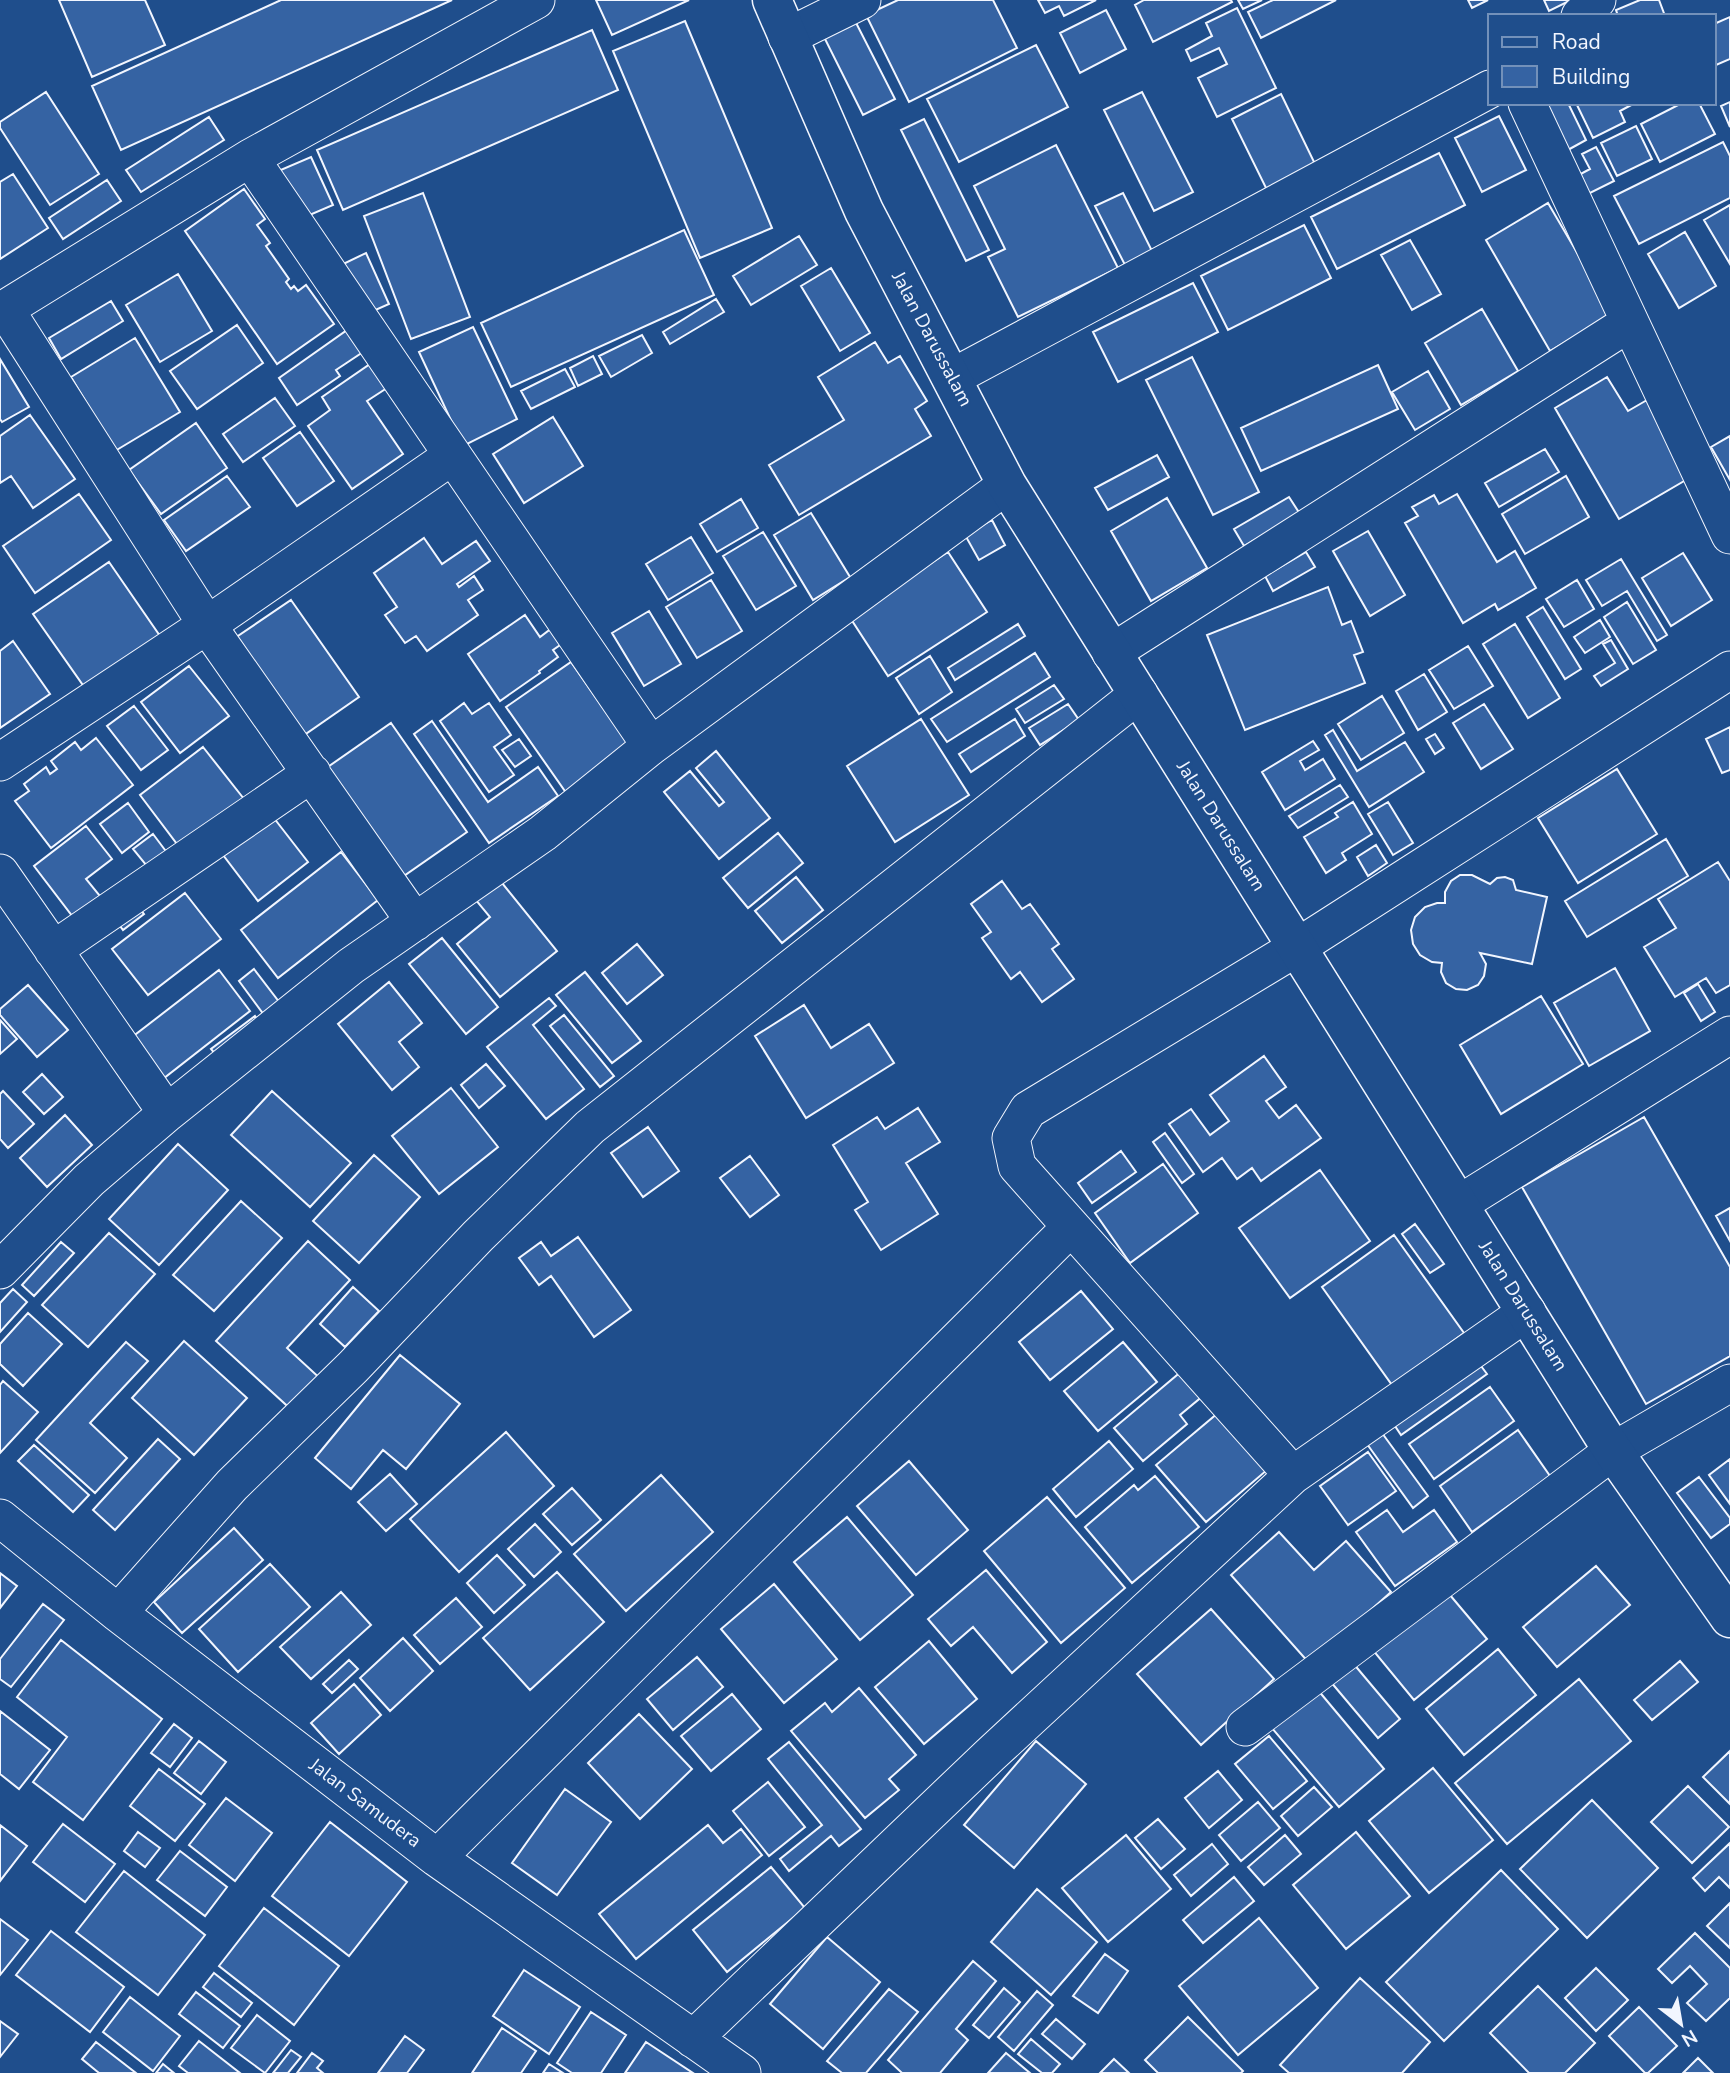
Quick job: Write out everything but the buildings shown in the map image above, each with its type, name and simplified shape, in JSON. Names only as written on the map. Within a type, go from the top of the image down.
[{"type":"street","points":[[415,922],[207,625],[2,310],[250,158],[536,0]]},
{"type":"street","name":"Jalan Darussalam","points":[[772,0],[864,211],[1007,485],[1613,1451],[1730,1618]]},
{"type":"street","points":[[787,37],[862,0]]},
{"type":"street","points":[[1582,14],[1597,0]]},
{"type":"street","points":[[953,377],[1488,90]]},
{"type":"street","points":[[1528,105],[1730,535]]},
{"type":"street","points":[[250,158],[651,746]]},
{"type":"street","points":[[1111,653],[1629,323]]},
{"type":"street","points":[[0,762],[207,625],[452,456]]},
{"type":"street","points":[[0,1270],[89,1180],[167,1113],[351,966],[542,832],[651,746],[1007,485]]},
{"type":"street","points":[[1293,1475],[1017,1166],[1011,1138],[1028,1110],[1296,948],[1730,670]]},
{"type":"street","points":[[118,1613],[232,1485],[353,1367],[478,1236],[590,1127],[1139,694]]},
{"type":"street","points":[[53,950],[312,773]]},
{"type":"street","points":[[0,873],[167,1113]]},
{"type":"street","points":[[1459,1204],[1730,1035]]},
{"type":"street","points":[[437,1858],[1071,1227]]},
{"type":"street","points":[[694,2039],[990,1755],[1293,1475],[1527,1312]]},
{"type":"street","points":[[1245,1727],[1613,1451],[1730,1383]]},
{"type":"street","name":"Jalan Samudera","points":[[0,1518],[118,1613],[437,1858],[742,2073]]}]
